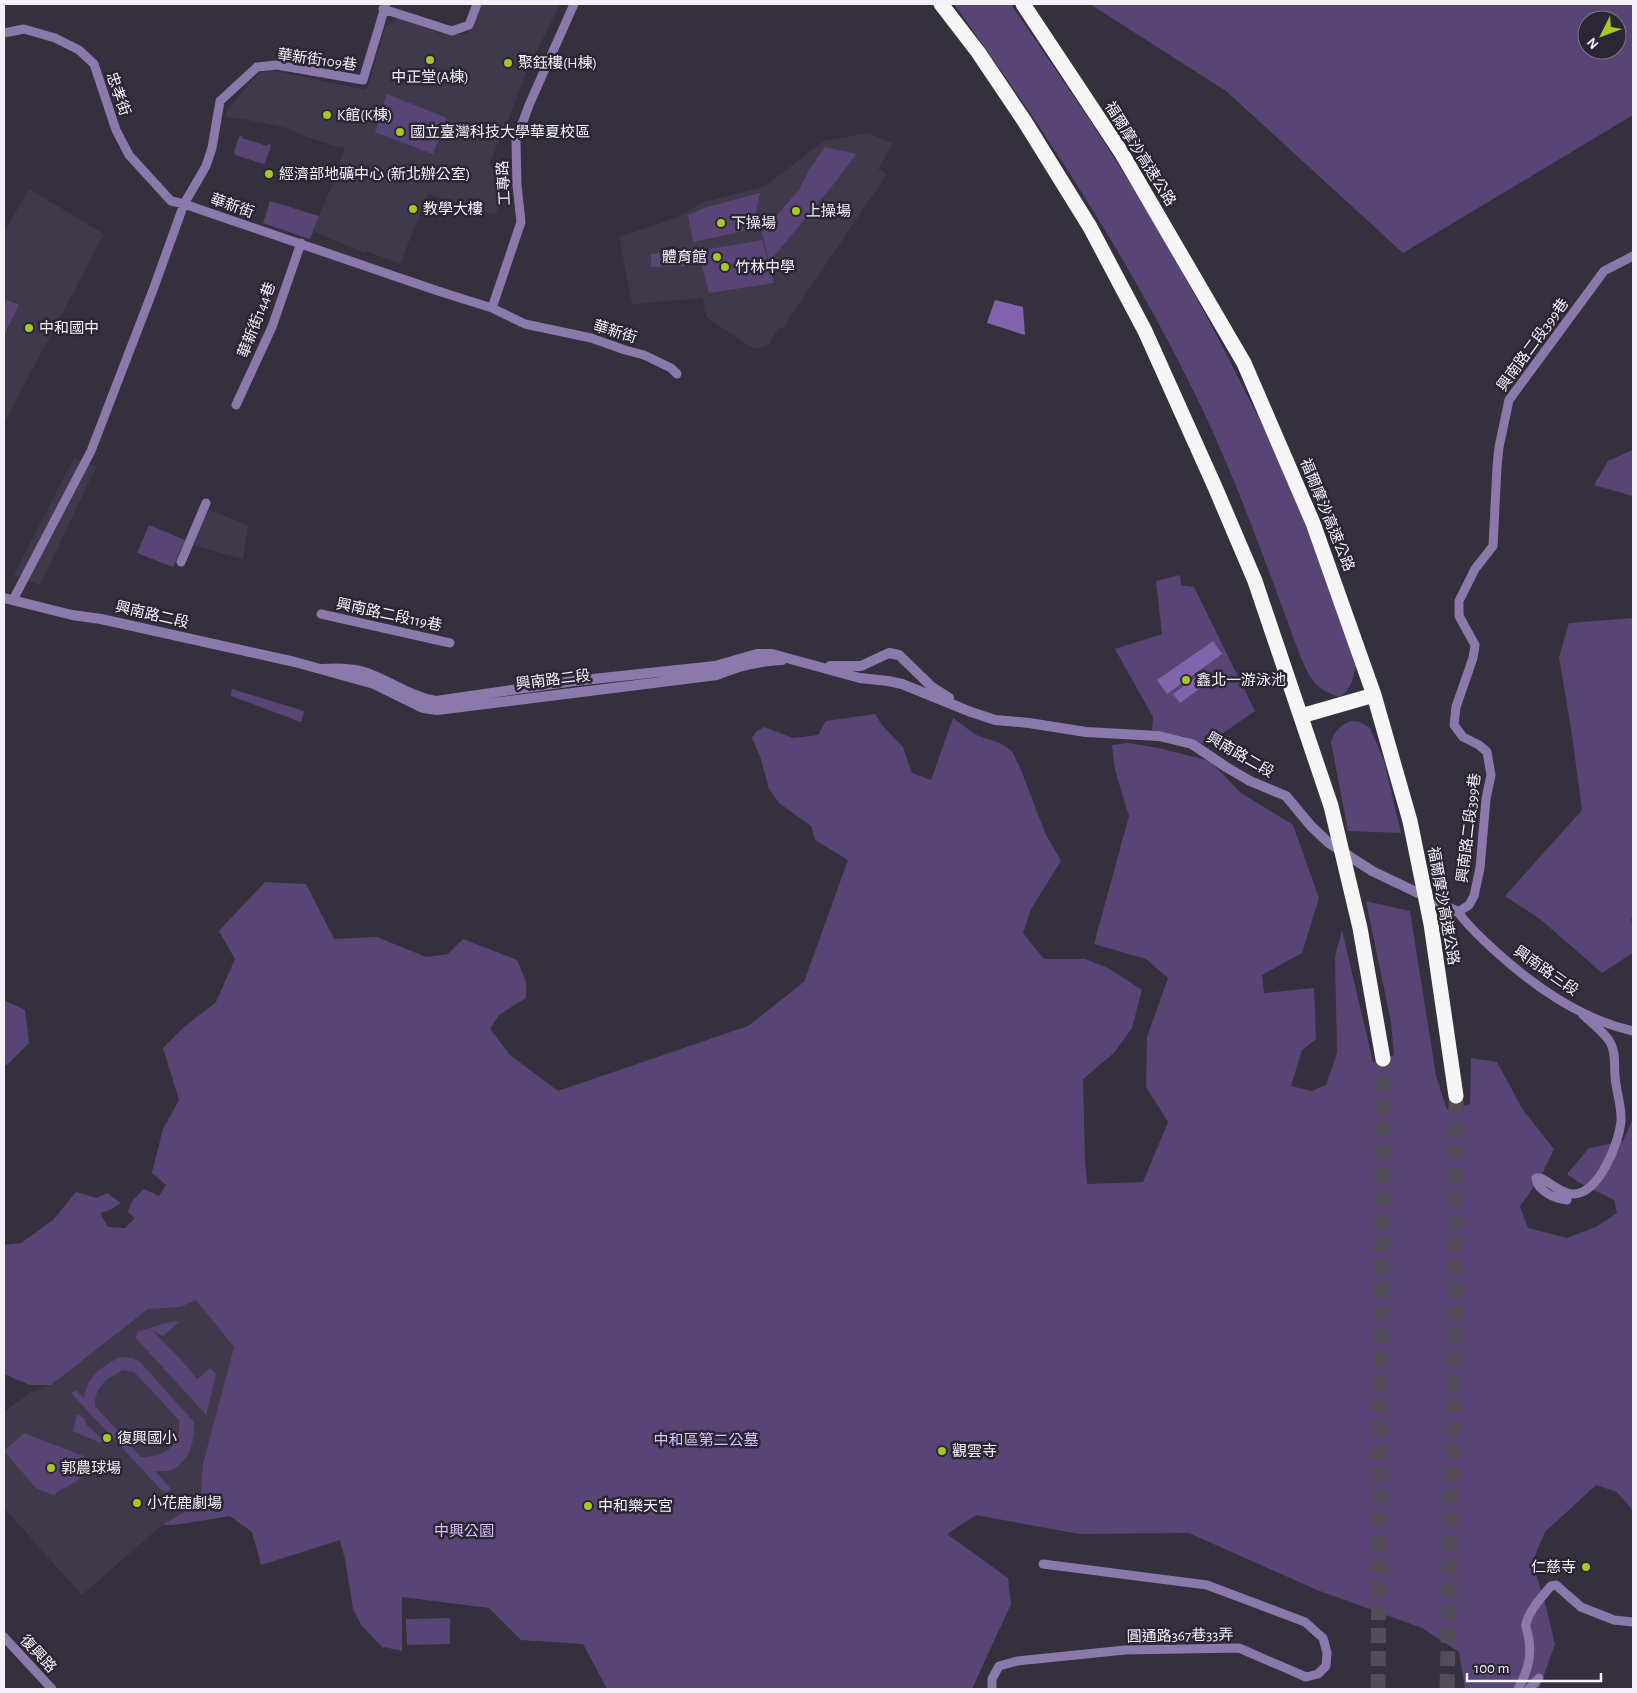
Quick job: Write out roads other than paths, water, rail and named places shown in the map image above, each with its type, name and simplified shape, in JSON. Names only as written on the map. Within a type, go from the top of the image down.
[{"type":"highway","points":[[941,4],[978,52],[1090,227],[1142,326],[1215,487],[1255,581],[1331,806],[1360,928],[1383,1058]]},
{"type":"highway","name":"福爾摩沙高速公路","points":[[1023,4],[1121,152],[1244,363],[1313,523],[1338,588],[1374,695],[1410,821],[1430,924],[1456,1096]]},
{"type":"highway","points":[[1301,716],[1374,695]]},
{"type":"street","points":[[384,6],[452,30],[469,25],[476,4]]},
{"type":"street","name":"工專路","points":[[492,308],[520,222],[516,141],[532,96],[574,4]]},
{"type":"street","name":"華新街109巷","points":[[184,204],[206,166],[212,148],[220,101],[257,67],[277,66],[363,80],[384,6]]},
{"type":"street","name":"忠孝街","points":[[4,32],[24,28],[55,38],[79,50],[94,64],[116,130],[129,155],[171,201],[184,204]]},
{"type":"street","points":[[8,599],[91,451],[184,204]]},
{"type":"street","name":"華新街","points":[[184,204],[492,308],[525,324],[591,338],[644,355],[671,368],[677,374]]},
{"type":"street","name":"華新街144巷","points":[[236,405],[272,327],[300,243]]},
{"type":"street","name":"興南路二段399巷","points":[[1458,912],[1468,905],[1474,896],[1480,868],[1486,799],[1491,775],[1487,752],[1479,745],[1463,737],[1454,725],[1456,707],[1473,658],[1475,645],[1459,616],[1460,601],[1475,569],[1493,546],[1497,467],[1509,400],[1604,271],[1633,256]]},
{"type":"street","points":[[181,562],[206,503]]},
{"type":"street","name":"興南路二段","points":[[8,599],[72,616],[102,618],[295,662],[374,684],[423,708],[437,710],[716,675],[738,667],[766,661],[792,660],[860,678],[888,680],[902,684],[995,720],[1028,722],[1086,732],[1158,736],[1192,744],[1250,781],[1286,796],[1311,826],[1329,843],[1372,871],[1458,912]]},
{"type":"street","name":"興南路二段119巷","points":[[321,614],[450,643]]},
{"type":"street","name":"興南路二段","points":[[810,664],[861,666],[890,653],[899,655],[932,687],[971,712]]},
{"type":"street","name":"興南路三段","points":[[1458,912],[1467,925],[1514,969],[1541,988],[1577,1010],[1618,1028],[1633,1031]]},
{"type":"street","points":[[1567,1200],[1558,1199],[1539,1187],[1536,1178],[1540,1178],[1566,1193],[1575,1194],[1585,1190],[1598,1178],[1609,1160],[1617,1142],[1621,1120],[1615,1077],[1615,1058],[1610,1042],[1577,1010]]},
{"type":"street","name":"圓通路367巷33弄","points":[[992,1689],[992,1679],[998,1666],[1017,1660],[1125,1650],[1239,1648],[1306,1677],[1318,1674],[1326,1666],[1327,1654],[1323,1638],[1305,1622],[1207,1585],[1043,1564]]},
{"type":"street","points":[[1518,1689],[1526,1674],[1530,1659],[1530,1642],[1526,1625],[1534,1607],[1551,1586],[1556,1585],[1581,1607],[1614,1620],[1633,1622]]},
{"type":"street","name":"復興路","points":[[4,1637],[52,1689]]},
{"type":"street","points":[[1529,1689],[1539,1678]]},
{"type":"tunnel","points":[[1378,1689],[1383,1059]]},
{"type":"tunnel","points":[[1447,1689],[1456,1307],[1456,1096]]},
{"type":"place","name":"中正堂(A棟)","points":[[430,60]]},
{"type":"place","name":"聚鈺樓(H棟)","points":[[508,63]]},
{"type":"place","name":"K館(K棟)","points":[[327,115]]},
{"type":"place","name":"國立臺灣科技大學華夏校區","points":[[400,132]]},
{"type":"place","name":"經濟部地礦中心 (新北辦公室)","points":[[269,174]]},
{"type":"place","name":"教學大樓","points":[[413,209]]},
{"type":"place","name":"上操場","points":[[796,211]]},
{"type":"place","name":"下操場","points":[[721,223]]},
{"type":"place","name":"體育館","points":[[717,257]]},
{"type":"place","name":"竹林中學","points":[[725,267]]},
{"type":"place","name":"中和國中","points":[[29,328]]},
{"type":"place","name":"鑫北一游泳池","points":[[1186,680]]},
{"type":"place","name":"復興國小","points":[[107,1438]]},
{"type":"place","name":"觀雲寺","points":[[942,1451]]},
{"type":"place","name":"郭農球場","points":[[51,1468]]},
{"type":"place","name":"小花鹿劇場","points":[[137,1503]]},
{"type":"place","name":"中和樂天宮","points":[[588,1506]]},
{"type":"place","name":"仁慈寺","points":[[1586,1567]]},
{"type":"park label","name":"中和區第二公墓","points":[[706,1440]]},
{"type":"park label","name":"中興公園","points":[[464,1531]]}]
